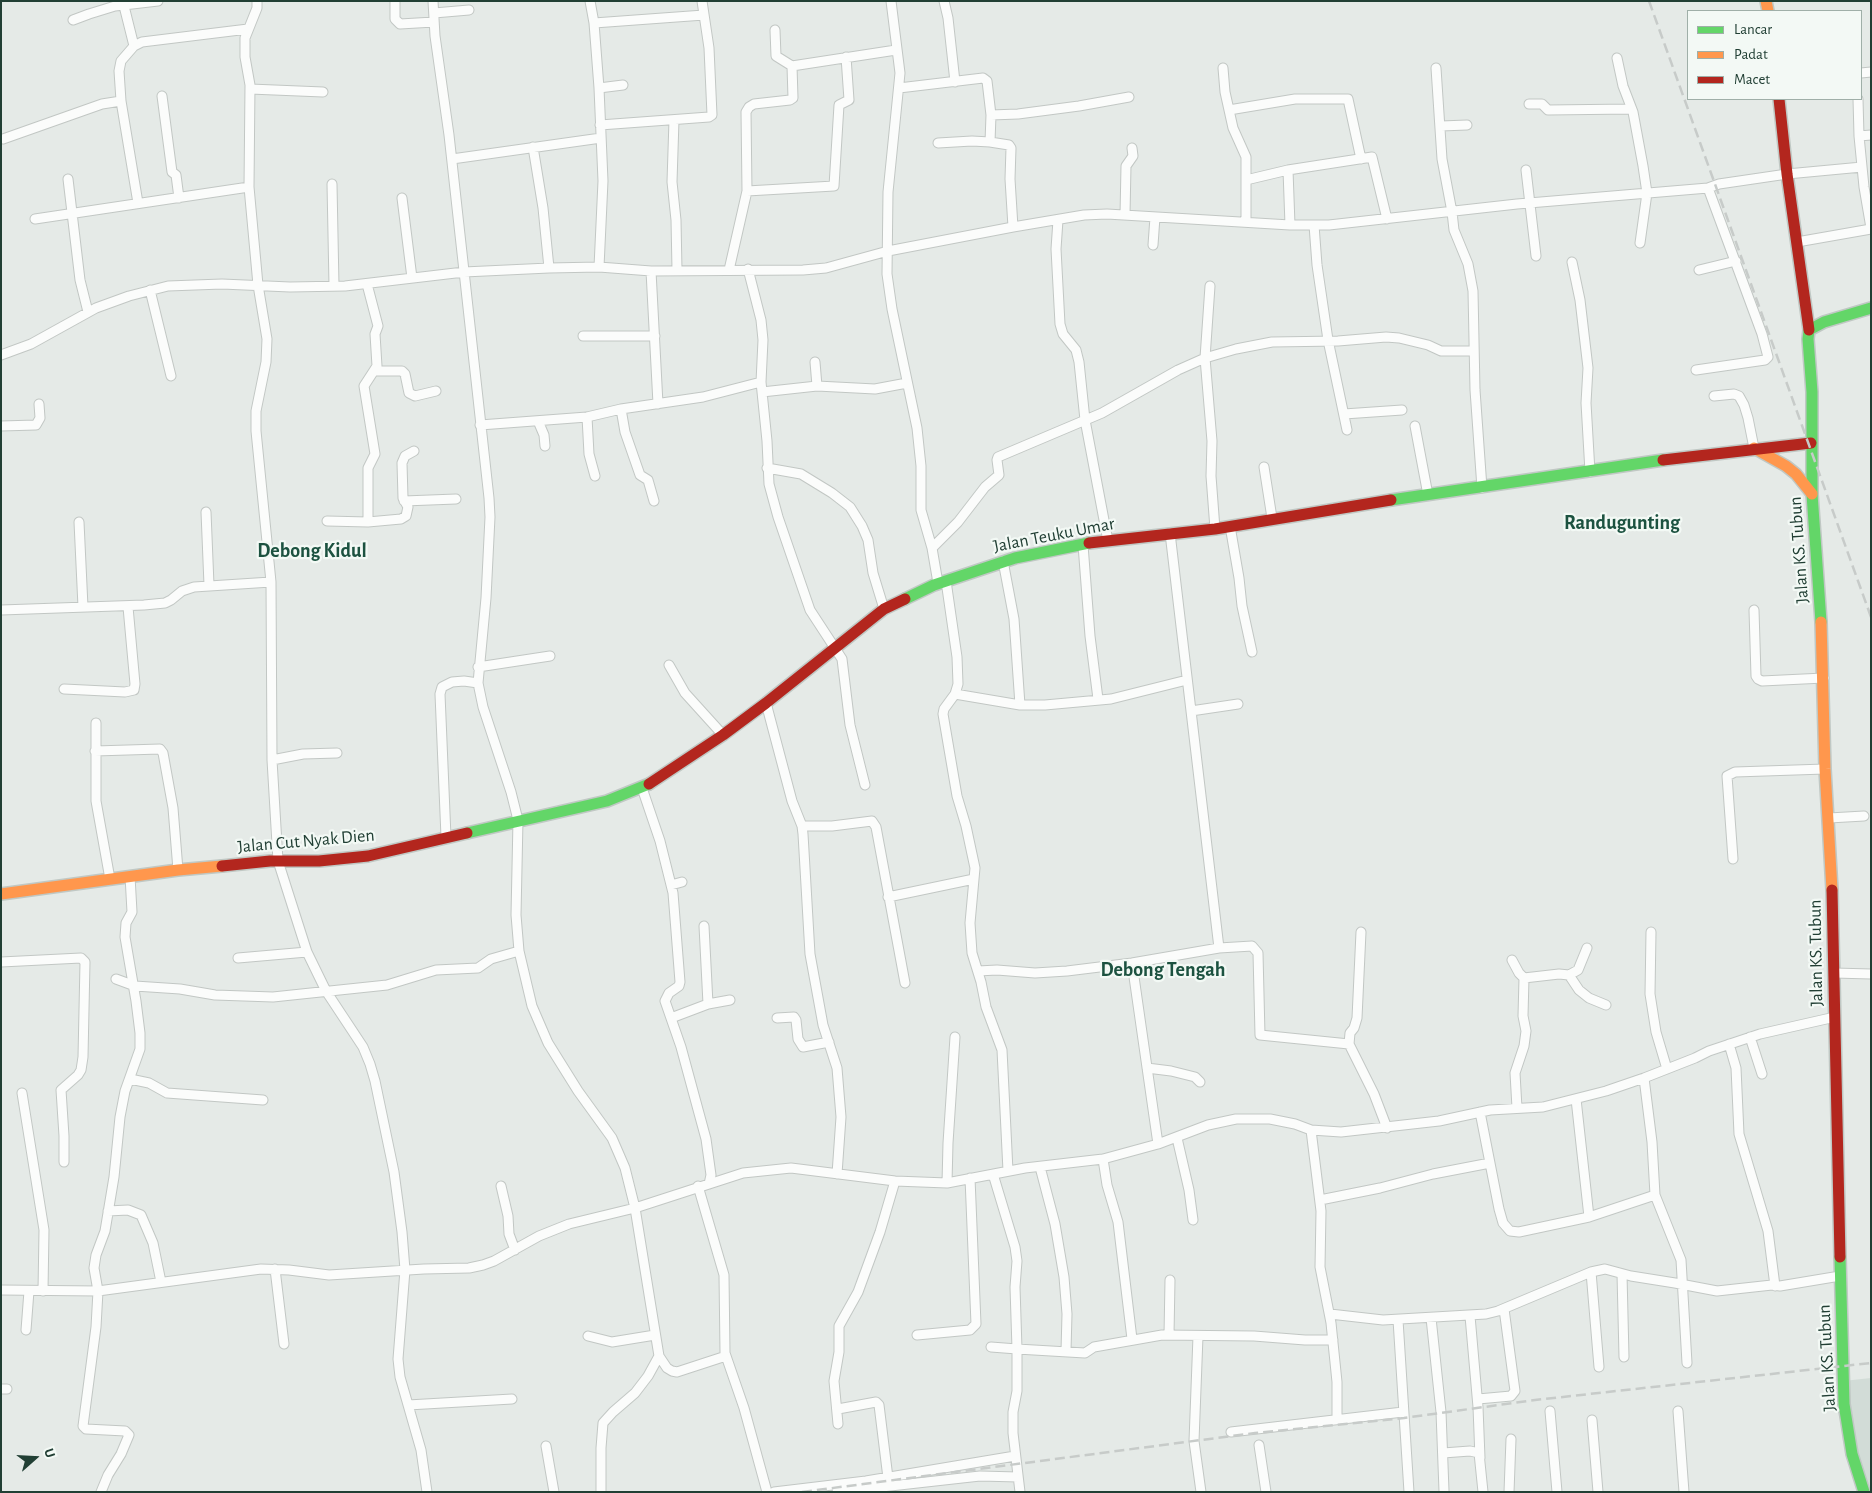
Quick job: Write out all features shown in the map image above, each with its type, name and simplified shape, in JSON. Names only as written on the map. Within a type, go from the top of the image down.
[{"type":"main road","name":"Jalan KS. Tubun","points":[[1779,100],[1787,174],[1809,330],[1812,392],[1812,494],[1820,594],[1824,678],[1825,769],[1829,818],[1844,1404],[1852,1454],[1864,1492]]},
{"type":"main road","points":[[1809,330],[1824,322],[1871,308]]},
{"type":"main road","name":"Jalan Teuku Umar","points":[[664,775],[766,703],[884,609],[906,597],[942,582],[1003,561],[1054,549],[1108,541],[1215,529],[1272,518],[1754,448],[1811,443]]},
{"type":"main road","points":[[1754,448],[1786,466],[1796,474],[1812,494]]},
{"type":"main road","name":"Jalan Cut Nyak Dien","points":[[1,894],[178,870],[278,861],[319,861],[368,856],[518,820],[578,809],[642,788],[664,775]]},
{"type":"street","points":[[73,20],[89,14],[124,6],[158,1]]},
{"type":"street","points":[[258,1],[245,38],[245,57],[250,89],[249,187],[258,285],[266,339],[266,362],[256,411],[256,431],[271,582],[272,760],[278,861],[306,952],[326,991],[356,1035],[370,1064],[394,1172],[402,1232],[405,1270],[398,1359],[400,1376],[421,1450],[427,1492]]},
{"type":"street","points":[[395,1],[395,19],[400,24],[469,10]]},
{"type":"street","points":[[433,1],[452,159],[490,518],[486,598],[478,683],[483,707],[511,792],[518,820],[516,916],[519,952],[532,1006],[548,1043],[578,1091],[612,1138],[625,1168],[634,1208],[659,1356],[667,1368],[677,1372],[726,1356]]},
{"type":"street","points":[[590,1],[594,23],[599,88],[603,181],[600,267]]},
{"type":"street","points":[[600,125],[709,117],[712,115],[709,48],[702,1]]},
{"type":"street","points":[[891,1],[899,88],[894,114],[888,192],[887,274],[917,428],[921,466],[921,510],[942,582],[957,656],[958,684],[955,694],[944,709],[943,714],[957,796],[972,853],[974,878],[970,923],[972,953],[986,1007],[1002,1050],[1008,1171]]},
{"type":"street","points":[[944,1],[948,18],[955,82]]},
{"type":"street","points":[[124,6],[134,46]]},
{"type":"street","points":[[594,23],[704,15]]},
{"type":"street","points":[[138,203],[121,101],[119,71],[121,61],[134,46],[142,42],[248,29]]},
{"type":"street","points":[[775,30],[776,56],[792,66],[896,50]]},
{"type":"street","points":[[747,191],[834,186],[839,104],[849,100],[846,57]]},
{"type":"street","points":[[1617,58],[1622,86],[1631,109],[1647,193],[1640,243]]},
{"type":"street","points":[[729,270],[747,191],[746,112],[754,104],[790,100],[793,98],[792,66]]},
{"type":"street","points":[[1224,68],[1225,92],[1233,128],[1246,157],[1246,222]]},
{"type":"street","points":[[1436,68],[1442,159],[1454,230],[1468,264],[1473,291],[1473,351],[1482,488]]},
{"type":"street","points":[[899,88],[983,78],[987,81],[991,115],[990,142]]},
{"type":"street","points":[[599,88],[623,85]]},
{"type":"street","points":[[250,89],[323,92]]},
{"type":"street","points":[[162,96],[172,172],[176,175],[179,198]]},
{"type":"street","points":[[991,115],[1018,114],[1129,97]]},
{"type":"street","points":[[1229,110],[1295,99],[1348,99],[1360,159]]},
{"type":"street","points":[[1797,242],[1871,228],[1867,187],[1862,167],[1858,100]]},
{"type":"street","points":[[3,139],[102,104],[121,101]]},
{"type":"street","points":[[1529,104],[1542,104],[1548,110],[1631,109]]},
{"type":"street","points":[[674,120],[672,182],[676,220],[676,270]]},
{"type":"street","points":[[1441,126],[1467,125]]},
{"type":"street","points":[[1859,136],[1871,135]]},
{"type":"street","points":[[452,159],[601,138]]},
{"type":"street","points":[[938,143],[972,141],[1009,145],[1011,148],[1010,179],[1013,227]]},
{"type":"street","points":[[533,147],[543,208],[549,268]]},
{"type":"street","points":[[1125,215],[1126,166],[1133,156],[1132,148]]},
{"type":"street","points":[[1246,180],[1288,170],[1372,157],[1387,219]]},
{"type":"street","points":[[1,354],[31,344],[88,312],[129,296],[168,286],[222,284],[290,287],[334,286],[367,284],[464,272],[549,268],[600,267],[651,271],[803,270],[826,268],[888,252],[1084,215],[1125,215],[1329,226],[1529,204],[1708,188],[1719,184],[1787,174],[1862,167]]},
{"type":"street","points":[[1288,170],[1290,225]]},
{"type":"street","points":[[1526,170],[1536,256]]},
{"type":"street","points":[[68,179],[80,280],[88,312]]},
{"type":"street","points":[[332,184],[334,286]]},
{"type":"street","points":[[35,219],[72,215],[138,203],[249,187]]},
{"type":"street","points":[[1696,370],[1768,359],[1762,334],[1708,188]]},
{"type":"street","points":[[402,198],[412,278]]},
{"type":"street","points":[[1153,245],[1155,217]]},
{"type":"street","points":[[1058,220],[1056,249],[1059,316],[1063,334],[1076,350],[1079,362],[1085,420],[1108,541]]},
{"type":"street","points":[[1314,225],[1317,265],[1328,340],[1347,430]]},
{"type":"street","points":[[1699,270],[1736,261]]},
{"type":"street","points":[[1572,262],[1580,300],[1588,368],[1586,404],[1590,472]]},
{"type":"street","points":[[748,269],[761,320],[763,340],[761,382],[768,440],[769,484],[802,589],[814,617],[842,659],[850,725],[865,785]]},
{"type":"street","points":[[651,271],[658,404]]},
{"type":"street","points":[[367,284],[378,323],[375,334],[378,361],[375,371],[364,386],[376,454],[368,468],[368,522]]},
{"type":"street","points":[[1210,286],[1205,358],[1212,441],[1211,476],[1215,529]]},
{"type":"street","points":[[150,290],[170,376]]},
{"type":"street","points":[[583,336],[655,336]]},
{"type":"street","points":[[932,548],[958,522],[985,487],[999,474],[998,457],[1102,413],[1189,364],[1205,358],[1236,349],[1272,342],[1386,337],[1428,345],[1441,352],[1473,351]]},
{"type":"street","points":[[815,362],[817,386]]},
{"type":"street","points":[[375,371],[402,371],[405,374],[409,393],[415,396],[436,391]]},
{"type":"street","points":[[480,425],[587,418],[621,409],[703,397],[761,382]]},
{"type":"street","points":[[762,392],[817,386],[875,389],[907,383]]},
{"type":"street","points":[[1714,396],[1734,394],[1739,396],[1748,418],[1754,448]]},
{"type":"street","points":[[1,426],[36,425],[40,418],[39,404]]},
{"type":"street","points":[[621,409],[626,432],[640,475],[648,480],[654,501]]},
{"type":"street","points":[[1344,414],[1402,410]]},
{"type":"street","points":[[587,418],[589,454],[595,476]]},
{"type":"street","points":[[538,421],[544,435],[545,446]]},
{"type":"street","points":[[1415,426],[1428,495]]},
{"type":"street","points":[[327,521],[368,522],[401,519],[406,516],[408,507],[402,493],[402,463],[405,456],[414,450]]},
{"type":"street","points":[[1264,467],[1272,518]]},
{"type":"street","points":[[768,468],[801,474],[832,493],[850,507],[868,540],[873,573],[884,609]]},
{"type":"street","points":[[404,500],[456,499]]},
{"type":"street","points":[[206,512],[209,585]]},
{"type":"street","points":[[79,522],[83,607]]},
{"type":"street","points":[[1230,526],[1240,578],[1242,606],[1252,652]]},
{"type":"street","points":[[1170,533],[1219,948]]},
{"type":"street","points":[[1083,545],[1090,636],[1098,699]]},
{"type":"street","points":[[1003,561],[1014,619],[1020,705]]},
{"type":"street","points":[[1,610],[128,607],[165,603],[188,588],[271,582]]},
{"type":"street","points":[[64,689],[125,692],[134,690],[128,607]]},
{"type":"street","points":[[1754,610],[1756,676],[1758,679],[1762,681],[1824,678]]},
{"type":"street","points":[[478,667],[550,656]]},
{"type":"street","points":[[669,665],[685,693],[722,735]]},
{"type":"street","points":[[955,694],[1020,705],[1045,705],[1125,696],[1187,680]]},
{"type":"street","points":[[446,837],[440,694],[442,688],[452,682],[478,683]]},
{"type":"street","points":[[766,703],[792,801],[802,826],[810,954],[823,1025],[837,1068],[841,1117],[837,1174]]},
{"type":"street","points":[[1191,711],[1238,704]]},
{"type":"street","points":[[96,723],[96,801],[110,879]]},
{"type":"street","points":[[95,751],[160,749],[163,753],[173,808],[178,870]]},
{"type":"street","points":[[272,760],[303,754],[337,753]]},
{"type":"street","points":[[1733,859],[1727,776],[1735,772],[1825,769]]},
{"type":"street","points":[[642,788],[660,841],[671,885],[680,982],[679,986],[668,993],[666,1004],[681,1047],[706,1138],[710,1175],[709,1184]]},
{"type":"street","points":[[1829,818],[1864,816]]},
{"type":"street","points":[[802,826],[832,826],[872,821],[876,827],[905,984]]},
{"type":"street","points":[[101,1492],[129,1434],[125,1431],[86,1429],[83,1426],[96,1327],[98,1291],[94,1268],[96,1255],[105,1231],[125,1092],[140,1049],[140,1032],[124,937],[126,923],[132,912],[130,876]]},
{"type":"street","points":[[888,897],[974,878]]},
{"type":"street","points":[[671,885],[682,882]]},
{"type":"street","points":[[704,926],[708,1004]]},
{"type":"street","points":[[1361,932],[1357,1018],[1348,1039],[1374,1094],[1387,1128]]},
{"type":"street","points":[[1651,932],[1650,994],[1656,1032],[1667,1068]]},
{"type":"street","points":[[978,971],[1043,972],[1132,963],[1219,948],[1252,946],[1258,953],[1260,1035],[1349,1044]]},
{"type":"street","points":[[1569,976],[1578,970],[1587,948]]},
{"type":"street","points":[[238,958],[306,952]]},
{"type":"street","points":[[116,979],[132,985],[180,989],[235,997],[272,997],[387,985],[436,970],[478,968],[491,959],[519,952]]},
{"type":"street","points":[[1,962],[81,958],[84,960],[83,1057],[81,1070],[61,1090],[60,1096],[64,1136],[64,1162]]},
{"type":"street","points":[[1512,960],[1524,978],[1523,1016],[1526,1031],[1524,1046],[1515,1073],[1516,1108]]},
{"type":"street","points":[[1132,963],[1158,1144]]},
{"type":"street","points":[[1834,973],[1871,974]]},
{"type":"street","points":[[1524,978],[1559,974],[1569,976],[1579,990],[1589,998],[1606,1005]]},
{"type":"street","points":[[671,1018],[708,1004],[730,1000]]},
{"type":"street","points":[[777,1018],[794,1017],[798,1039],[802,1046],[829,1042]]},
{"type":"street","points":[[1,1290],[98,1291],[261,1269],[329,1275],[469,1268],[483,1265],[539,1236],[569,1224],[634,1208],[743,1173],[780,1168],[895,1181],[947,1182],[1008,1171],[1103,1159],[1158,1144],[1224,1121],[1246,1118],[1270,1119],[1295,1124],[1311,1130],[1341,1132],[1439,1121],[1480,1112],[1543,1107],[1644,1078],[1750,1037],[1835,1017]]},
{"type":"street","points":[[947,1182],[956,1037]]},
{"type":"street","points":[[1750,1037],[1762,1074]]},
{"type":"street","points":[[1729,1044],[1736,1068],[1739,1134],[1768,1230],[1775,1286]]},
{"type":"street","points":[[1147,1068],[1171,1071],[1195,1078],[1200,1082]]},
{"type":"street","points":[[1644,1078],[1652,1142],[1655,1195],[1681,1260],[1687,1363]]},
{"type":"street","points":[[130,1079],[149,1083],[166,1093],[262,1100]]},
{"type":"street","points":[[22,1093],[44,1230],[44,1291]]},
{"type":"street","points":[[1576,1099],[1589,1217]]},
{"type":"street","points":[[1480,1112],[1499,1209],[1503,1223],[1510,1231],[1519,1232],[1589,1217],[1655,1195]]},
{"type":"street","points":[[1311,1130],[1320,1200],[1320,1267],[1330,1314],[1337,1382],[1337,1419]]},
{"type":"street","points":[[1177,1138],[1189,1190],[1192,1220]]},
{"type":"street","points":[[1103,1159],[1107,1186],[1118,1222],[1132,1339]]},
{"type":"street","points":[[1320,1200],[1490,1163]]},
{"type":"street","points":[[1040,1167],[1055,1224],[1064,1277],[1067,1314],[1066,1351]]},
{"type":"street","points":[[993,1174],[1015,1247],[1017,1261],[1015,1287],[1017,1391],[1012,1433],[1020,1492]]},
{"type":"street","points":[[918,1335],[970,1330],[976,1324],[970,1178]]},
{"type":"street","points":[[838,1424],[834,1381],[839,1326],[858,1292],[878,1238],[895,1181]]},
{"type":"street","points":[[501,1186],[508,1216],[508,1230],[515,1250]]},
{"type":"street","points":[[698,1186],[724,1275],[726,1356],[744,1408],[767,1492]]},
{"type":"street","points":[[108,1211],[128,1210],[140,1215],[153,1243],[161,1282]]},
{"type":"street","points":[[275,1269],[284,1344]]},
{"type":"street","points":[[1330,1314],[1398,1320],[1486,1314],[1504,1309],[1591,1272],[1605,1270],[1717,1291],[1775,1286],[1840,1276]]},
{"type":"street","points":[[1591,1272],[1599,1367]]},
{"type":"street","points":[[1622,1274],[1624,1357]]},
{"type":"street","points":[[1169,1335],[1170,1280]]},
{"type":"street","points":[[26,1330],[29,1291]]},
{"type":"street","points":[[1478,1400],[1511,1396],[1515,1391],[1504,1309]]},
{"type":"street","points":[[1470,1316],[1478,1400],[1480,1483],[1483,1492]]},
{"type":"street","points":[[1432,1318],[1441,1412],[1444,1491]]},
{"type":"street","points":[[1398,1320],[1409,1492]]},
{"type":"street","points":[[588,1336],[612,1342],[655,1335]]},
{"type":"street","points":[[991,1347],[1085,1353],[1094,1347],[1132,1339],[1169,1335],[1254,1336],[1333,1340]]},
{"type":"street","points":[[1198,1336],[1194,1441],[1201,1492]]},
{"type":"street","points":[[601,1492],[601,1448],[604,1424],[613,1412],[635,1393],[648,1376],[659,1356]]},
{"type":"street","points":[[408,1405],[512,1399]]},
{"type":"street","points":[[838,1409],[876,1402],[880,1405],[888,1478]]},
{"type":"street","points":[[1550,1411],[1557,1492]]},
{"type":"street","points":[[1678,1411],[1684,1492]]},
{"type":"street","points":[[1231,1432],[1403,1412]]},
{"type":"street","points":[[1592,1420],[1598,1492]]},
{"type":"street","points":[[1509,1492],[1511,1439]]},
{"type":"street","points":[[1258,1445],[1266,1492]]},
{"type":"street","points":[[546,1446],[554,1492]]},
{"type":"street","points":[[1443,1453],[1470,1450],[1478,1454],[1480,1458]]},
{"type":"street","points":[[774,1492],[888,1478],[1016,1456]]},
{"type":"street","points":[[837,1492],[980,1476],[1018,1476]]},
{"type":"shaded area","points":[[1871,1378],[1871,1492],[1866,1492],[1843,1381]]},
{"type":"railway","points":[[1649,1],[1871,617]]},
{"type":"railway","points":[[802,1492],[1255,1433],[1404,1418],[1535,1400],[1871,1363]]},
{"type":"traffic: fast","points":[[1821,622],[1812,494],[1812,392],[1809,330],[1824,322],[1871,308]]},
{"type":"traffic: fast","points":[[1391,500],[1663,460]]},
{"type":"traffic: fast","points":[[905,599],[934,585],[1015,558],[1089,543]]},
{"type":"traffic: fast","points":[[467,833],[607,801],[649,784]]},
{"type":"traffic: fast","points":[[1840,1257],[1844,1404],[1852,1454],[1864,1492]]},
{"type":"traffic: slow","points":[[1766,1],[1768,10]]},
{"type":"traffic: slow","points":[[1754,448],[1786,466],[1796,474],[1812,494]]},
{"type":"traffic: slow","points":[[1821,622],[1825,769],[1832,890]]},
{"type":"traffic: slow","points":[[1,894],[178,870],[222,866]]},
{"type":"traffic: jam","points":[[1779,100],[1787,174],[1809,330]]},
{"type":"traffic: jam","points":[[1663,460],[1811,443]]},
{"type":"traffic: jam","points":[[1089,543],[1215,529],[1391,500]]},
{"type":"traffic: jam","points":[[649,784],[723,735],[766,703],[884,609],[905,599]]},
{"type":"traffic: jam","points":[[222,866],[270,861],[319,861],[368,856],[467,833]]},
{"type":"traffic: jam","points":[[1832,890],[1840,1257]]},
{"type":"district","name":"Randugunting","points":[[1622,523]]},
{"type":"district","name":"Debong Kidul","points":[[312,551]]},
{"type":"district","name":"Debong Tengah","points":[[1163,970]]}]
